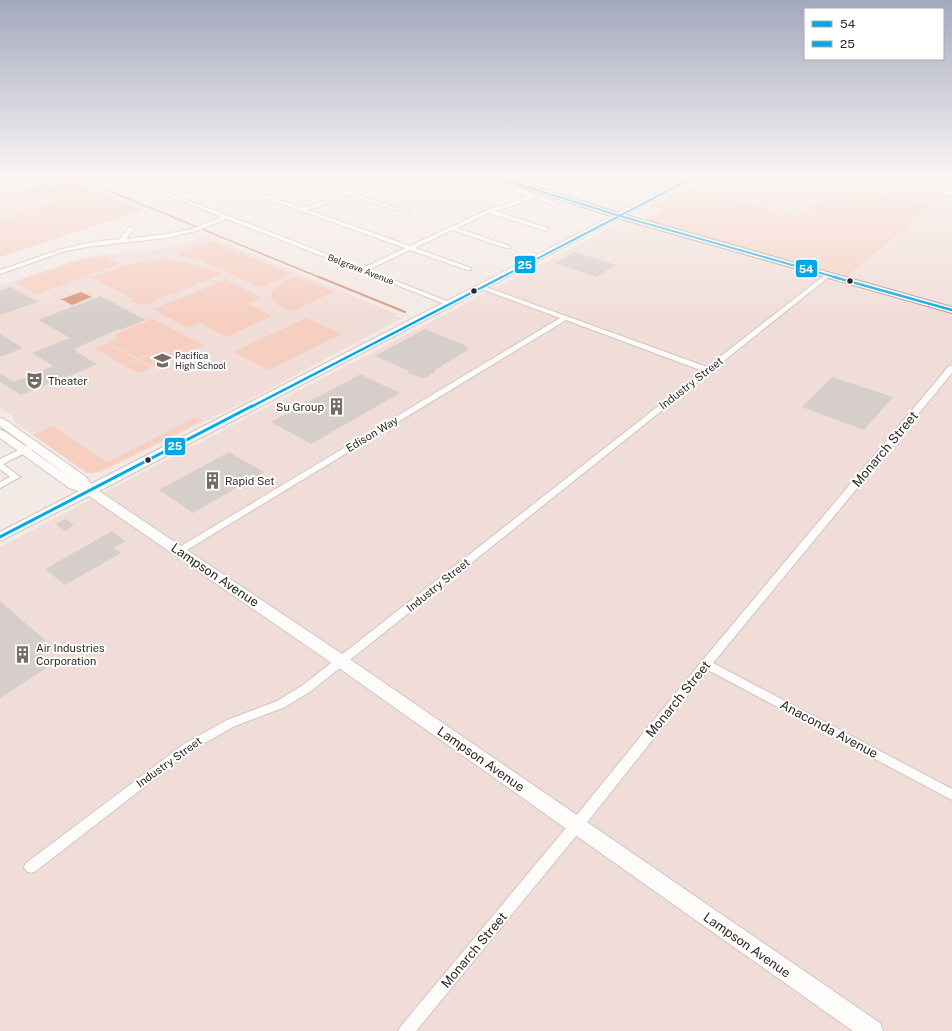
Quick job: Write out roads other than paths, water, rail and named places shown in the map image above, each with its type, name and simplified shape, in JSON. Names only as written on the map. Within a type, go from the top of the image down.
[{"type":"main road","points":[[0,537],[608,222]]},
{"type":"main road","points":[[641,222],[827,276],[952,310]]},
{"type":"main road","name":"Lampson Avenue","points":[[0,425],[30,448],[73,485],[89,490],[342,662],[872,1031]]},
{"type":"street","points":[[0,272],[64,250],[93,244],[166,236],[194,230],[213,222]]},
{"type":"street","name":"Belgrave Avenue","points":[[240,222],[450,304]]},
{"type":"street","points":[[337,222],[468,269]]},
{"type":"street","points":[[363,270],[464,222]]},
{"type":"street","points":[[522,222],[546,230]]},
{"type":"street","points":[[122,241],[131,228]]},
{"type":"street","points":[[451,228],[508,247]]},
{"type":"street","name":"Industry Street","points":[[31,867],[188,747],[231,723],[281,704],[307,688],[342,662],[827,276]]},
{"type":"street","points":[[481,287],[707,370]]},
{"type":"street","name":"Edison Way","points":[[178,550],[565,318]]},
{"type":"street","name":"Monarch Street","points":[[406,1031],[576,826],[706,664],[952,368]]},
{"type":"street","points":[[0,462],[30,448]]},
{"type":"street","points":[[0,465],[16,477],[0,485]]},
{"type":"street","name":"Anaconda Avenue","points":[[706,664],[952,795]]},
{"type":"waterway","points":[[185,222],[321,278]]},
{"type":"waterway","points":[[319,277],[405,312]]},
{"type":"place","name":"Pacifica High School","points":[[162,360]]},
{"type":"place","name":"Theater","points":[[35,381]]},
{"type":"place","name":"Su Group","points":[[337,407]]},
{"type":"place","name":"Rapid Set","points":[[212,481]]},
{"type":"place","name":"Air Industries Corporation","points":[[23,654]]}]
